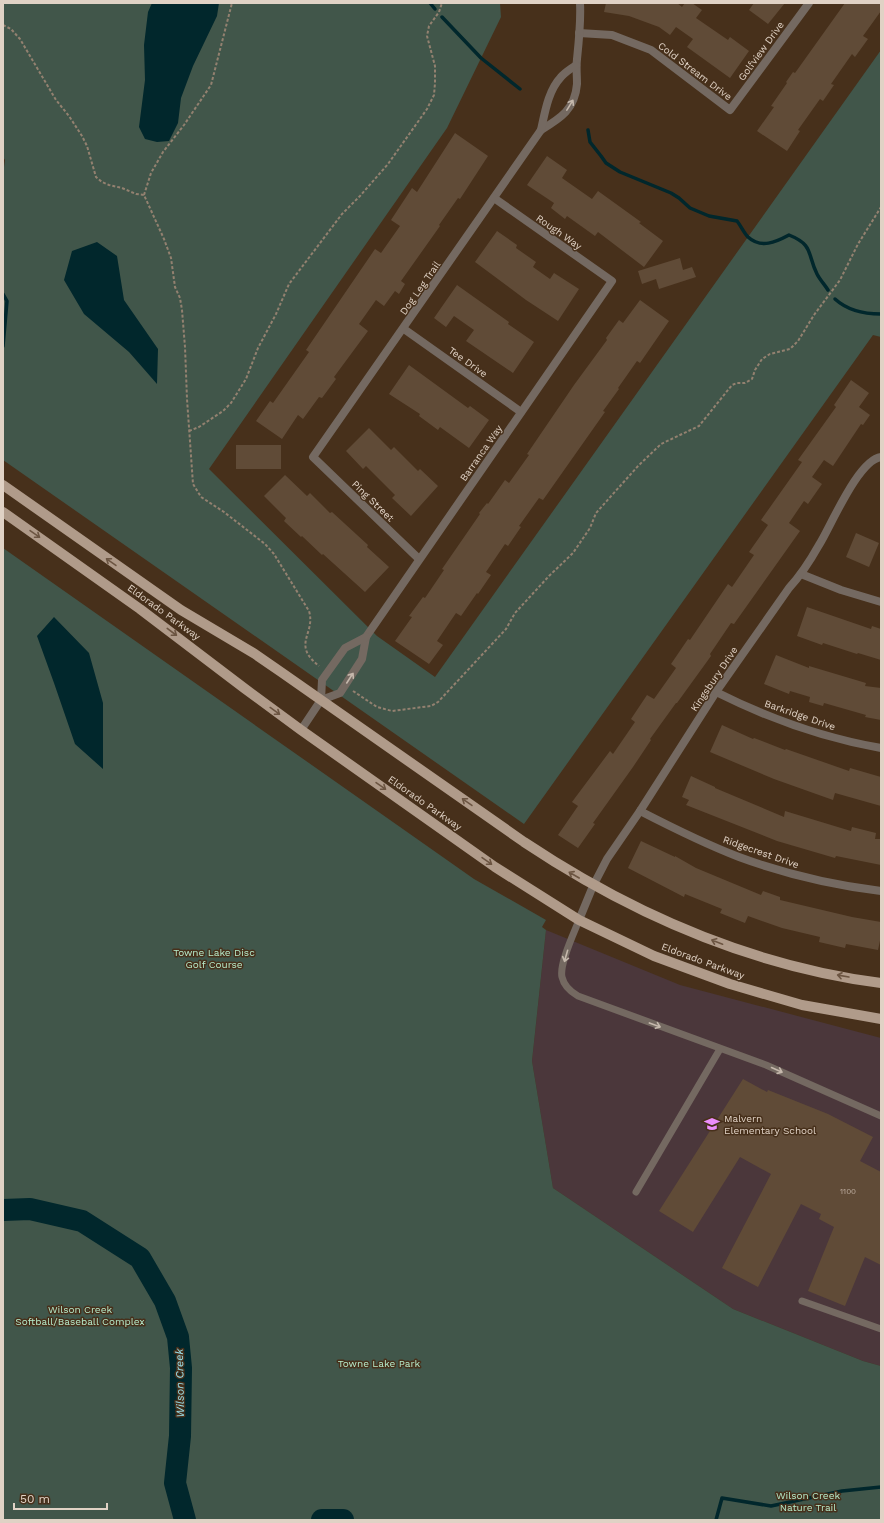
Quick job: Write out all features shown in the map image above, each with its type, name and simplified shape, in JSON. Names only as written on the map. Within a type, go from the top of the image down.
[{"type":"main road","name":"Eldorado Parkway","points":[[3,485],[143,584],[203,624],[255,654],[524,842],[593,886],[662,920],[726,945],[838,976],[881,982]]},
{"type":"main road","name":"Eldorado Parkway","points":[[3,512],[140,608],[301,730],[495,867],[579,920],[654,956],[730,984],[802,1005],[881,1019]]},
{"type":"street","name":"Dog Leg Trail","points":[[541,130],[559,120],[574,99],[577,83],[576,65],[580,3]]},
{"type":"street","name":"Golfview Drive","points":[[730,110],[809,3]]},
{"type":"street","name":"Cold Stream Drive","points":[[579,33],[612,35],[651,50],[730,110]]},
{"type":"street","name":"Dog Leg Trail","points":[[314,457],[541,130],[546,106],[552,92],[561,76],[576,65]]},
{"type":"street","name":"Rough Way","points":[[494,198],[612,281]]},
{"type":"street","name":"Barranca Way","points":[[366,637],[345,648],[322,680],[321,700],[340,693],[362,659],[366,637],[612,281]]},
{"type":"street","name":"Tee Drive","points":[[404,329],[521,412]]},
{"type":"street","name":"Ping Street","points":[[314,457],[419,559]]},
{"type":"street","name":"Kingsbury Drive","points":[[579,920],[593,886],[607,859],[640,811],[716,692],[789,588],[801,574],[820,544],[835,513],[864,467],[871,460],[879,457]]},
{"type":"street","points":[[801,574],[841,590],[881,602]]},
{"type":"street","name":"Barkridge Drive","points":[[716,692],[744,706],[797,727],[856,744],[881,748]]},
{"type":"street","points":[[301,730],[321,700]]},
{"type":"street","name":"Ridgecrest Drive","points":[[640,811],[687,835],[740,857],[799,876],[881,891]]},
{"type":"lane","points":[[579,920],[569,945],[562,969],[564,984],[570,991],[578,996],[766,1066],[881,1116]]},
{"type":"lane","points":[[636,1192],[720,1049]]},
{"type":"lane","points":[[802,1301],[881,1329]]},
{"type":"path","points":[[232,3],[211,85],[184,125],[162,152],[151,173],[144,195],[171,258],[175,288],[180,298],[193,484],[201,497],[224,512],[265,544],[274,554],[312,618],[306,637],[305,648],[308,657],[317,664]]},
{"type":"path","points":[[190,431],[199,427],[223,411],[231,403],[246,379],[258,348],[276,314],[289,284],[342,214],[388,164],[427,109],[434,95],[435,83],[435,66],[427,36],[429,26],[439,12],[442,3]]},
{"type":"path","points":[[3,25],[11,30],[20,40],[56,100],[82,136],[87,146],[96,177],[102,182],[110,185],[136,194],[144,195]]},
{"type":"path","points":[[352,689],[377,707],[392,711],[430,706],[438,702],[506,629],[515,613],[549,576],[573,553],[590,528],[596,513],[653,451],[665,442],[699,426],[732,385],[737,383],[745,383],[752,378],[762,359],[770,354],[790,349],[798,341],[840,280],[858,244],[881,207]]},
{"type":"shaded area","name":"Malvern Elementary School","points":[[546,930],[680,985],[881,1038],[881,1366],[863,1361],[733,1309],[553,1188],[532,1061]]},
{"type":"green space","points":[[3,3],[500,3],[501,17],[447,128],[209,469],[377,636],[435,677],[881,50],[881,337],[873,335],[524,824],[3,460],[3,174],[5,160],[3,157]]},
{"type":"green space","points":[[3,548],[474,879],[546,920],[542,927],[546,930],[532,1061],[553,1188],[733,1309],[863,1361],[881,1366],[881,1520],[3,1520]]},
{"type":"water","points":[[152,3],[219,3],[217,16],[193,66],[181,98],[178,123],[169,141],[157,142],[145,139],[139,127],[145,80],[144,45],[148,12]]},
{"type":"water","points":[[97,242],[117,256],[124,300],[158,349],[157,384],[129,352],[84,314],[64,280],[72,251]]},
{"type":"water","points":[[54,617],[89,653],[103,703],[103,769],[75,744],[37,636]]},
{"type":"building","points":[[606,3],[677,3],[682,7],[685,3],[692,3],[702,10],[696,18],[728,40],[730,37],[749,51],[730,78],[687,47],[693,39],[676,27],[670,35],[659,27],[629,16],[604,12]]},
{"type":"building","points":[[754,3],[785,3],[768,24],[749,10]]},
{"type":"building","points":[[845,3],[881,3],[881,11],[863,36],[868,39],[855,57],[852,54],[831,84],[834,85],[823,101],[820,99],[798,130],[800,131],[787,151],[757,131],[774,107],[771,106],[787,83],[786,82],[793,72],[795,73]]},
{"type":"building","points":[[455,133],[488,156],[460,199],[458,198],[401,281],[405,284],[399,294],[395,291],[384,306],[376,300],[359,324],[368,331],[334,377],[336,379],[322,398],[319,397],[303,419],[298,415],[282,439],[256,421],[270,401],[273,403],[309,352],[306,350],[375,249],[381,253],[400,226],[391,220],[412,188],[417,192]]},
{"type":"building","points":[[547,156],[567,170],[562,178],[592,199],[598,191],[641,222],[639,223],[663,241],[644,267],[598,232],[595,236],[567,216],[565,219],[551,208],[554,203],[527,185]]},
{"type":"building","points":[[497,231],[517,245],[516,248],[536,262],[533,267],[550,279],[554,273],[579,289],[558,321],[526,300],[475,262]]},
{"type":"building","points":[[680,258],[683,270],[692,267],[696,277],[659,289],[656,279],[642,284],[638,271]]},
{"type":"building","points":[[457,285],[509,322],[508,324],[534,342],[513,373],[466,341],[474,330],[454,316],[446,327],[434,318]]},
{"type":"building","points":[[640,300],[669,321],[640,363],[637,361],[603,411],[605,412],[543,500],[539,498],[519,526],[521,527],[508,546],[505,544],[486,572],[491,575],[478,594],[477,593],[461,616],[456,613],[437,641],[443,645],[429,664],[395,641],[412,617],[409,616],[423,597],[425,598],[444,570],[442,569],[480,514],[479,513],[487,503],[488,504],[505,480],[509,483],[529,455],[527,454],[607,340],[606,338],[619,320],[623,323]]},
{"type":"building","points":[[409,365],[468,408],[470,406],[489,420],[469,448],[440,427],[438,430],[419,416],[420,414],[389,394]]},
{"type":"building","points":[[851,380],[869,393],[859,407],[870,415],[863,425],[861,424],[833,466],[824,460],[812,477],[822,484],[808,504],[804,501],[789,523],[800,531],[734,624],[731,623],[710,654],[711,656],[650,739],[651,740],[593,823],[595,824],[578,848],[558,835],[578,806],[572,802],[610,751],[613,754],[635,722],[631,719],[647,695],[654,699],[676,668],[671,664],[688,639],[690,640],[728,584],[732,587],[754,555],[749,552],[768,525],[761,520],[802,462],[798,460],[836,407],[834,405]]},
{"type":"building","points":[[369,428],[391,450],[394,447],[418,471],[420,469],[438,486],[411,516],[392,498],[395,495],[366,466],[363,469],[346,451]]},
{"type":"building","points":[[236,445],[281,445],[281,469],[236,469]]},
{"type":"building","points":[[285,475],[307,496],[310,493],[330,513],[332,512],[368,545],[367,547],[389,567],[365,592],[284,521],[286,518],[264,496]]},
{"type":"building","points":[[856,533],[879,543],[869,567],[846,557]]},
{"type":"building","points":[[807,607],[871,629],[872,626],[881,629],[881,660],[823,643],[822,645],[797,636]]},
{"type":"building","points":[[776,655],[809,668],[809,666],[866,683],[865,686],[881,688],[881,720],[865,717],[866,715],[824,703],[823,706],[809,702],[810,697],[790,691],[789,694],[764,684]]},
{"type":"building","points":[[722,725],[753,739],[754,738],[849,771],[850,768],[881,777],[881,806],[835,793],[833,800],[774,779],[710,752]]},
{"type":"building","points":[[691,776],[715,788],[784,817],[785,811],[851,831],[852,827],[876,833],[875,839],[881,839],[881,865],[836,856],[835,858],[777,841],[686,805],[689,800],[682,797]]},
{"type":"building","points":[[641,841],[675,856],[696,868],[761,895],[763,891],[780,897],[780,900],[852,917],[881,922],[881,936],[878,950],[846,944],[845,948],[819,942],[820,937],[782,928],[748,916],[745,923],[720,913],[722,909],[685,894],[684,897],[628,868]]},
{"type":"building","points":[[743,1079],[767,1092],[768,1090],[828,1114],[873,1137],[860,1161],[881,1172],[881,1265],[865,1257],[845,1306],[808,1291],[834,1227],[819,1219],[821,1214],[801,1204],[758,1287],[722,1268],[771,1174],[740,1157],[693,1232],[659,1211]]},
{"type":"waterway","points":[[430,3],[435,9]]},
{"type":"waterway","points":[[442,17],[481,58],[520,89]]},
{"type":"waterway","points":[[588,130],[590,142],[606,163],[620,172],[671,193],[690,208],[709,216],[737,221],[745,234],[753,241],[758,243],[774,242],[789,235],[803,242],[809,251],[817,274],[828,290]]},
{"type":"waterway","points":[[3,294],[7,301],[3,346]]},
{"type":"waterway","points":[[835,299],[856,311],[881,314]]},
{"type":"waterway","name":"Wilson Creek","points":[[3,1210],[30,1209],[82,1221],[140,1258],[165,1301],[178,1337],[181,1368],[180,1436],[175,1483],[185,1520]]},
{"type":"waterway","points":[[716,1520],[722,1498],[771,1506],[842,1491],[881,1487]]},
{"type":"waterway","name":"Wilson Creek","points":[[322,1520],[343,1520]]},
{"type":"place","name":"Malvern Elementary School","points":[[712,1124]]},
{"type":"park label","name":"Towne Lake Disc Golf Course","points":[[214,958]]},
{"type":"park label","name":"Wilson Creek Softball/Baseball Complex","points":[[80,1314]]},
{"type":"park label","name":"Towne Lake Park","points":[[379,1363]]},
{"type":"park label","name":"Wilson Creek Nature Trail","points":[[808,1500]]}]
